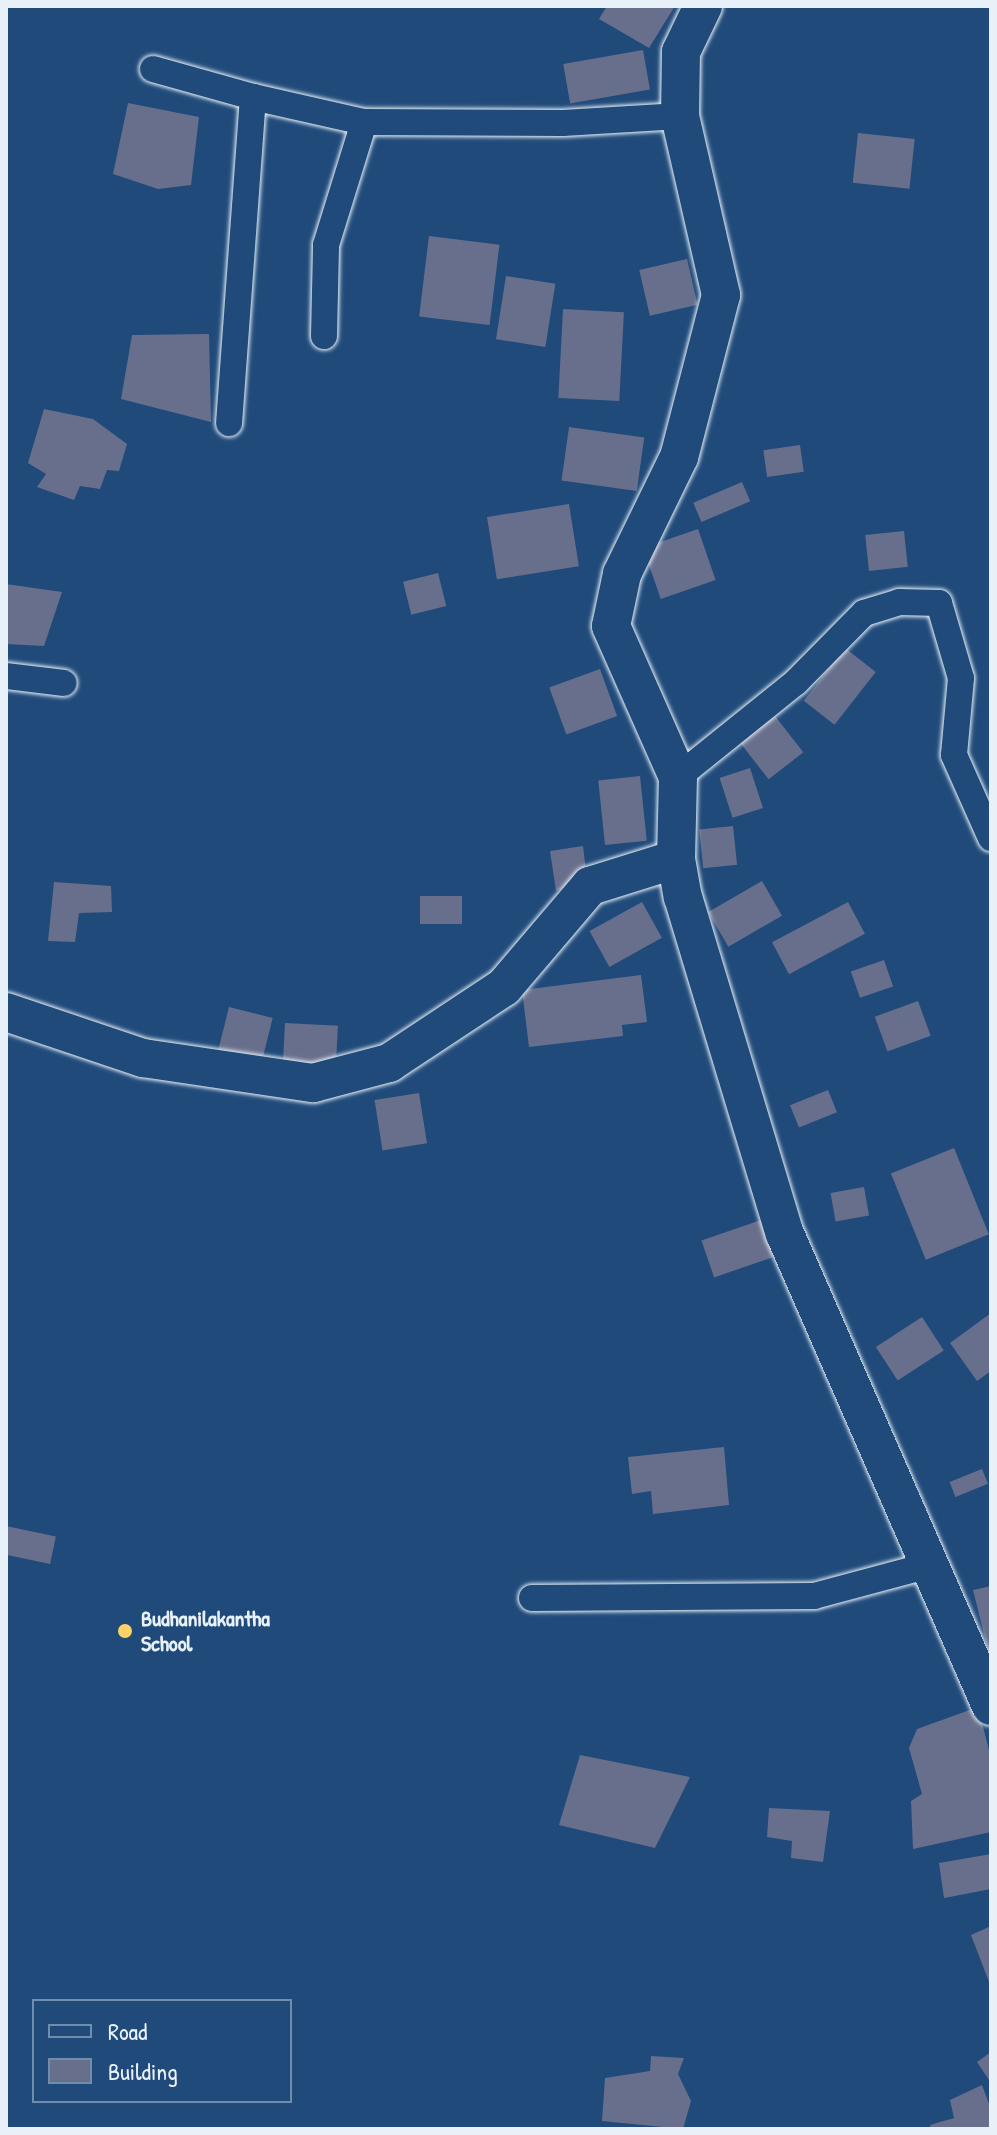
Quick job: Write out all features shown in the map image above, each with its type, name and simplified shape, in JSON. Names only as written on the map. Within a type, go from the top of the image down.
[{"type":"street","points":[[703,6],[681,52],[680,116],[721,295],[679,457],[622,574],[611,626],[678,777],[676,859],[683,897],[785,1234],[991,1706]]},
{"type":"street","points":[[153,69],[253,97],[364,122],[563,123],[680,116]]},
{"type":"street","points":[[229,423],[253,97]]},
{"type":"street","points":[[324,336],[326,245],[364,122]]},
{"type":"street","points":[[678,777],[796,682],[864,613],[899,602],[939,603],[961,678],[954,755],[991,838]]},
{"type":"street","points":[[6,676],[64,683]]},
{"type":"street","points":[[6,1012],[143,1058],[313,1083],[389,1063],[504,987],[590,886],[676,859]]},
{"type":"street","points":[[532,1598],[814,1596],[930,1565]]},
{"type":"building","points":[[607,6],[675,6],[649,48],[599,19]]},
{"type":"building","points":[[643,50],[650,89],[570,103],[563,64]]},
{"type":"building","points":[[128,103],[199,117],[191,185],[158,189],[113,174]]},
{"type":"building","points":[[858,133],[915,139],[909,189],[853,183]]},
{"type":"building","points":[[429,236],[499,245],[490,325],[419,316]]},
{"type":"building","points":[[687,259],[698,305],[650,316],[639,270]]},
{"type":"building","points":[[506,276],[555,284],[545,347],[496,339]]},
{"type":"building","points":[[563,309],[624,312],[619,401],[558,398]]},
{"type":"building","points":[[209,334],[211,422],[121,399],[132,335]]},
{"type":"building","points":[[44,409],[93,419],[127,444],[119,471],[107,470],[100,489],[80,486],[74,500],[37,487],[46,474],[28,463]]},
{"type":"building","points":[[569,427],[644,438],[637,491],[561,480]]},
{"type":"building","points":[[800,445],[804,472],[767,477],[763,450]]},
{"type":"building","points":[[742,482],[750,501],[701,522],[693,503]]},
{"type":"building","points":[[569,504],[579,566],[497,579],[487,517]]},
{"type":"building","points":[[698,529],[716,580],[661,599],[643,548]]},
{"type":"building","points":[[904,531],[908,567],[869,571],[865,535]]},
{"type":"building","points":[[438,573],[446,606],[411,615],[403,582]]},
{"type":"building","points":[[6,584],[62,592],[44,646],[6,644]]},
{"type":"building","points":[[845,648],[876,672],[834,725],[804,701]]},
{"type":"building","points":[[600,669],[617,716],[566,734],[549,687]]},
{"type":"building","points":[[775,716],[803,752],[769,779],[740,743]]},
{"type":"building","points":[[750,768],[763,808],[733,818],[720,778]]},
{"type":"building","points":[[640,776],[647,841],[605,845],[598,780]]},
{"type":"building","points":[[733,826],[737,865],[703,868],[699,830]]},
{"type":"building","points":[[583,846],[587,879],[556,891],[550,851]]},
{"type":"building","points":[[762,881],[782,916],[728,947],[708,912]]},
{"type":"building","points":[[54,882],[111,886],[112,912],[79,913],[75,942],[48,941]]},
{"type":"building","points":[[420,896],[462,896],[462,924],[420,924]]},
{"type":"building","points":[[642,902],[662,938],[609,967],[590,931]]},
{"type":"building","points":[[848,902],[865,934],[789,974],[772,942]]},
{"type":"building","points":[[884,960],[893,986],[860,998],[851,971]]},
{"type":"building","points":[[641,975],[647,1022],[622,1025],[623,1036],[529,1047],[522,990]]},
{"type":"building","points":[[918,1001],[931,1036],[887,1052],[875,1017]]},
{"type":"building","points":[[229,1007],[273,1018],[261,1064],[217,1054]]},
{"type":"building","points":[[285,1023],[338,1026],[336,1069],[283,1066]]},
{"type":"building","points":[[828,1090],[837,1112],[799,1128],[790,1105]]},
{"type":"building","points":[[419,1093],[427,1143],[383,1150],[375,1100]]},
{"type":"building","points":[[954,1148],[989,1234],[926,1260],[891,1173]]},
{"type":"building","points":[[864,1187],[869,1216],[836,1221],[831,1193]]},
{"type":"building","points":[[761,1220],[774,1257],[714,1277],[701,1241]]},
{"type":"building","points":[[991,1313],[991,1371],[977,1381],[950,1343]]},
{"type":"building","points":[[922,1317],[944,1351],[898,1381],[876,1347]]},
{"type":"building","points":[[724,1447],[729,1505],[653,1514],[651,1491],[632,1494],[628,1457]]},
{"type":"building","points":[[982,1469],[988,1484],[956,1497],[950,1482]]},
{"type":"building","points":[[6,1526],[56,1537],[50,1564],[6,1555]]},
{"type":"building","points":[[991,1586],[991,1657],[990,1658],[973,1590]]},
{"type":"building","points":[[978,1707],[991,1758],[991,1832],[913,1849],[911,1801],[922,1794],[909,1748],[917,1729]]},
{"type":"building","points":[[580,1755],[690,1777],[655,1848],[559,1825]]},
{"type":"building","points":[[769,1808],[830,1811],[823,1862],[791,1858],[792,1841],[767,1837]]},
{"type":"building","points":[[991,1854],[991,1889],[944,1898],[939,1863]]},
{"type":"building","points":[[991,1926],[991,1987],[971,1935]]},
{"type":"building","points":[[991,2052],[991,2083],[977,2062]]},
{"type":"building","points":[[651,2056],[684,2058],[678,2074],[691,2101],[683,2129],[602,2121],[605,2078],[650,2071]]},
{"type":"building","points":[[982,2085],[991,2109],[991,2129],[931,2129],[930,2125],[954,2118],[950,2100]]},
{"type":"place","name":"Budhanilakantha School","points":[[125,1631]]}]
